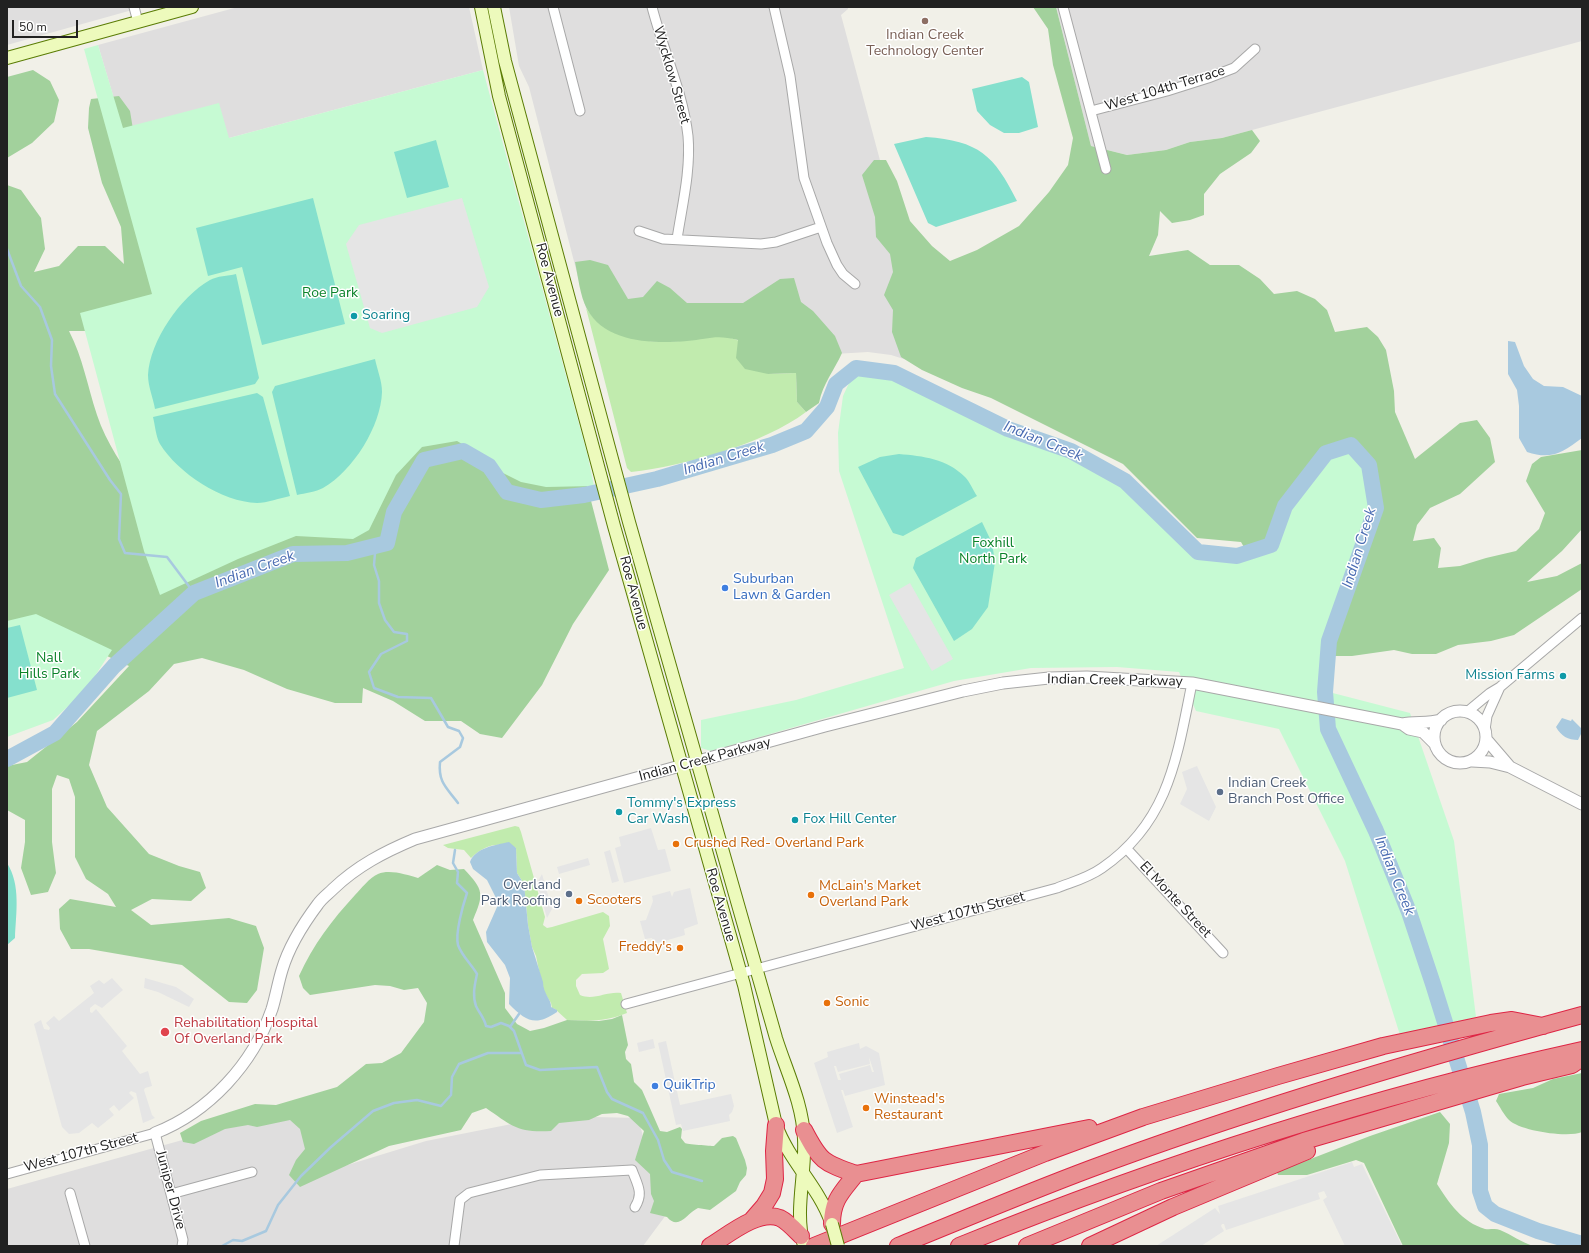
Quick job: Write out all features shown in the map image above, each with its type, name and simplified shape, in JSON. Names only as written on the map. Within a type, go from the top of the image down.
[{"type":"highway","points":[[898,1246],[995,1206],[1112,1161],[1291,1100],[1502,1037],[1582,1015]]},
{"type":"highway","points":[[814,1246],[1045,1153],[1143,1117],[1383,1046],[1491,1023],[1512,1020],[1543,1026]]},
{"type":"highway","points":[[1090,1246],[1239,1177],[1400,1114],[1582,1050]]},
{"type":"highway","points":[[959,1246],[1036,1215],[1170,1166],[1257,1137],[1394,1097],[1520,1071],[1572,1065],[1582,1058]]},
{"type":"highway","points":[[1027,1246],[1161,1191],[1235,1164],[1304,1141],[1400,1114]]},
{"type":"highway","points":[[804,1130],[815,1152],[821,1158],[834,1167],[856,1174],[1143,1117]]},
{"type":"highway","points":[[750,1222],[764,1206],[772,1193],[776,1179],[774,1151],[776,1125]]},
{"type":"highway","points":[[832,1224],[832,1213],[838,1196],[856,1174]]},
{"type":"highway","points":[[710,1246],[750,1222],[764,1216],[780,1218],[802,1241]]},
{"type":"main road","points":[[7,58],[192,7]]},
{"type":"main road","name":"Roe Avenue","points":[[481,7],[499,96],[614,526],[740,973],[757,1038],[776,1125],[782,1141],[822,1202],[832,1224],[838,1246]]},
{"type":"main road","name":"Roe Avenue","points":[[494,7],[505,62],[629,522],[696,762],[776,1038],[799,1107],[804,1130],[799,1209],[802,1241]]},
{"type":"main road","points":[[547,272],[562,272]]},
{"type":"street","points":[[134,7],[138,22]]},
{"type":"street","points":[[553,7],[580,111]]},
{"type":"street","name":"Wycklow Street","points":[[652,7],[680,96],[688,138],[687,172],[677,239]]},
{"type":"street","points":[[774,7],[788,64],[804,178],[821,227],[837,265],[843,274],[855,284]]},
{"type":"street","points":[[1064,7],[1106,169]]},
{"type":"street","name":"West 104th Terrace","points":[[1091,112],[1167,91],[1234,68],[1254,49]]},
{"type":"street","points":[[639,231],[663,239],[761,244],[789,238],[821,227]]},
{"type":"street","points":[[1467,712],[1490,693],[1500,687],[1582,618]]},
{"type":"street","name":"Indian Creek Parkway","points":[[155,1133],[194,1113],[221,1090],[245,1062],[272,1009],[282,969],[296,937],[319,902],[348,875],[380,854],[415,839],[840,723],[975,688],[1003,683],[1049,678],[1087,677],[1192,682],[1402,724],[1410,729],[1423,732],[1435,744]]},
{"type":"street","name":"West 107th Street","points":[[626,1004],[1057,888],[1082,879],[1102,868],[1126,848],[1144,830],[1168,788],[1192,682]]},
{"type":"street","points":[[1500,687],[1487,716],[1486,735],[1482,752],[1472,760],[1463,763],[1454,763],[1446,759],[1439,752],[1435,744],[1434,736],[1441,720],[1449,714],[1467,712],[1482,722],[1486,735],[1510,767]]},
{"type":"street","name":"Indian Creek Parkway","points":[[1402,724],[1410,722],[1423,724],[1441,720]]},
{"type":"street","points":[[1472,760],[1490,762],[1510,767],[1582,804]]},
{"type":"street","name":"El Monte Street","points":[[1126,848],[1223,953]]},
{"type":"street","name":"West 107th Street","points":[[7,1174],[155,1133]]},
{"type":"street","name":"Juniper Drive","points":[[155,1133],[183,1240],[182,1246]]},
{"type":"street","points":[[446,1246],[454,1246],[460,1200],[469,1193],[540,1175],[632,1170],[639,1190],[640,1199],[635,1207]]},
{"type":"street","points":[[171,1194],[252,1172]]},
{"type":"street","points":[[70,1193],[85,1246]]},
{"type":"shaded area","points":[[7,7],[143,7],[7,45]]},
{"type":"shaded area","points":[[238,7],[469,7],[483,70],[229,138],[123,129],[98,45]]},
{"type":"shaded area","points":[[509,7],[848,7],[848,9],[841,15],[936,369],[891,355],[868,352],[834,354],[798,311],[586,308],[529,87],[519,66]]},
{"type":"shaded area","points":[[1056,7],[1582,7],[1582,41],[1222,138],[1190,142],[1166,150],[1127,155],[1091,146]]},
{"type":"shaded area","points":[[462,198],[489,287],[477,307],[382,333],[370,328],[346,244],[359,225]]},
{"type":"shaded area","points":[[1508,341],[1515,342],[1524,366],[1533,379],[1544,386],[1563,387],[1582,396],[1582,438],[1556,454],[1543,455],[1527,452],[1519,438],[1519,406],[1517,390],[1508,374]]},
{"type":"shaded area","points":[[910,583],[953,659],[932,671],[889,595]]},
{"type":"shaded area","points":[[1562,718],[1571,721],[1572,719],[1581,728],[1582,732],[1578,740],[1565,737],[1560,733],[1556,727]]},
{"type":"shaded area","points":[[1197,766],[1216,807],[1209,821],[1180,804],[1187,789],[1182,772]]},
{"type":"shaded area","points":[[651,828],[658,850],[665,849],[671,871],[624,883],[615,848],[621,846],[619,837]]},
{"type":"shaded area","points":[[509,842],[516,848],[517,873],[524,884],[532,947],[544,990],[551,1007],[557,1010],[557,1012],[549,1017],[537,1021],[521,1015],[509,1004],[510,978],[505,965],[487,942],[486,932],[497,907],[497,900],[487,880],[473,869],[470,862],[476,853],[481,850]]},
{"type":"shaded area","points":[[610,850],[619,881],[612,883],[604,852]]},
{"type":"shaded area","points":[[588,858],[590,865],[559,874],[557,867]]},
{"type":"shaded area","points":[[542,874],[552,909],[547,918],[537,883]]},
{"type":"shaded area","points":[[690,888],[698,924],[684,929],[685,935],[654,944],[652,938],[645,939],[640,921],[646,920],[653,901],[652,896],[670,891],[672,897],[674,892]]},
{"type":"shaded area","points":[[112,978],[123,990],[102,1008],[95,1004],[90,1008],[90,1012],[92,1013],[96,1009],[127,1046],[122,1051],[140,1074],[148,1071],[152,1086],[145,1088],[144,1090],[152,1115],[155,1118],[143,1123],[136,1093],[131,1091],[129,1093],[134,1098],[119,1111],[114,1105],[109,1109],[114,1115],[98,1128],[92,1123],[79,1133],[69,1134],[62,1127],[34,1024],[41,1020],[44,1029],[49,1030],[50,1028],[46,1023],[54,1016],[59,1021],[94,993],[90,986],[99,980],[104,984]]},
{"type":"shaded area","points":[[145,978],[176,987],[194,999],[189,1007],[158,992],[144,988]]},
{"type":"shaded area","points":[[653,1039],[655,1048],[639,1052],[637,1043]]},
{"type":"shaded area","points":[[666,1041],[680,1105],[731,1094],[734,1106],[729,1115],[730,1121],[683,1131],[681,1124],[676,1125],[658,1043]]},
{"type":"shaded area","points":[[859,1043],[860,1049],[866,1046],[879,1053],[885,1085],[845,1096],[843,1090],[841,1090],[853,1127],[837,1133],[814,1063],[828,1057],[827,1052]],"holes":[[[869,1057],[874,1072],[872,1072],[870,1065],[839,1074],[841,1080],[838,1080],[834,1066],[836,1066],[838,1072],[870,1064]]]},
{"type":"shaded area","points":[[297,1108],[318,1174],[426,1141],[552,1116],[638,1118],[649,1158],[683,1192],[643,1246],[7,1246],[7,1189]]},
{"type":"shaded area","points":[[1352,1162],[1354,1167],[1362,1164],[1402,1246],[1345,1246],[1323,1200],[1327,1197],[1324,1191],[1318,1193],[1320,1199],[1226,1230],[1224,1224],[1222,1224],[1221,1226],[1224,1231],[1201,1246],[1156,1246],[1215,1208],[1220,1214],[1218,1206]]},
{"type":"green space","points":[[1033,7],[1056,7],[1091,146],[1127,155],[1166,150],[1190,142],[1222,138],[1252,130],[1260,141],[1251,153],[1220,174],[1204,194],[1204,215],[1190,220],[1172,223],[1160,211],[1158,235],[1149,256],[1188,250],[1210,265],[1239,265],[1260,279],[1274,294],[1297,291],[1315,299],[1327,310],[1335,332],[1367,327],[1378,337],[1386,350],[1394,391],[1395,412],[1415,459],[1460,423],[1477,420],[1490,438],[1495,462],[1460,494],[1430,508],[1417,525],[1413,541],[1434,538],[1441,548],[1438,568],[1460,566],[1516,551],[1539,529],[1545,513],[1526,481],[1532,464],[1541,457],[1582,450],[1582,529],[1562,551],[1527,582],[1557,576],[1582,563],[1582,589],[1514,635],[1491,641],[1458,645],[1436,654],[1412,654],[1394,650],[1352,656],[1307,656],[1241,542],[1197,538],[1123,464],[991,398],[962,388],[922,370],[901,357],[892,332],[893,310],[884,295],[893,272],[890,254],[876,237],[875,217],[862,175],[874,160],[886,160],[897,181],[910,221],[932,246],[950,261],[977,250],[1019,226],[1049,192],[1068,165],[1073,138],[1053,65],[1048,29]]},
{"type":"green space","name":"Roe Park","points":[[98,45],[123,128],[219,103],[229,138],[483,70],[588,457],[594,486],[546,487],[521,482],[501,472],[479,454],[457,441],[422,447],[396,475],[369,530],[353,539],[296,536],[238,559],[160,595],[144,551],[80,313],[152,294],[84,49]]},
{"type":"green space","points":[[33,70],[50,81],[59,100],[54,122],[32,143],[7,158],[7,77]]},
{"type":"green space","points":[[1022,77],[1029,82],[1038,127],[1019,133],[1004,133],[990,125],[977,111],[972,89]]},
{"type":"green space","points":[[119,96],[130,111],[159,288],[139,313],[104,331],[69,331],[74,341],[105,435],[140,492],[429,433],[576,443],[609,570],[573,624],[542,685],[502,738],[480,734],[461,721],[425,721],[393,701],[363,688],[362,703],[335,703],[287,689],[244,670],[202,658],[174,664],[149,691],[97,731],[89,765],[107,807],[149,854],[179,866],[200,872],[206,888],[191,901],[152,899],[131,910],[151,925],[229,918],[256,926],[264,948],[257,990],[247,1003],[229,1002],[182,965],[89,949],[71,949],[60,929],[59,909],[70,899],[116,907],[108,894],[86,879],[75,857],[75,797],[69,779],[57,775],[52,789],[52,842],[56,873],[48,892],[31,895],[21,868],[25,842],[25,820],[7,810],[7,766],[27,762],[77,722],[129,666],[67,638],[7,627],[7,185],[21,190],[41,218],[45,249],[34,272],[59,266],[78,246],[105,246],[124,264],[121,227],[102,183],[88,128],[91,99]]},
{"type":"green space","points":[[926,137],[959,142],[983,153],[1001,172],[1017,201],[936,227],[928,223],[894,144]]},
{"type":"green space","points":[[436,140],[449,187],[407,198],[394,152]]},
{"type":"green space","points":[[313,198],[345,324],[262,345],[242,267],[208,276],[196,228]]},
{"type":"green space","points":[[590,260],[608,265],[628,299],[643,297],[657,281],[670,288],[687,303],[743,303],[780,279],[794,278],[801,302],[813,311],[835,336],[842,353],[826,383],[819,403],[806,412],[797,402],[796,373],[768,374],[745,369],[736,358],[738,340],[718,337],[674,342],[646,341],[631,339],[606,329],[595,320],[587,309],[580,286],[575,262]]},
{"type":"green space","points":[[236,274],[259,378],[255,384],[155,409],[148,375],[154,348],[168,321],[188,297],[210,280]]},
{"type":"green space","points":[[586,308],[595,319],[606,328],[619,334],[646,341],[661,342],[719,336],[737,340],[768,374],[796,373],[797,402],[806,412],[788,424],[768,434],[723,452],[675,465],[631,472],[627,468]]},
{"type":"green space","points":[[375,359],[382,392],[377,419],[371,433],[355,459],[345,471],[323,488],[297,495],[272,392],[275,386]]},
{"type":"green space","name":"Foxhill North Park","points":[[856,368],[894,373],[1008,429],[1071,451],[1125,481],[1198,552],[1237,556],[1271,545],[1285,506],[1326,453],[1351,445],[1369,465],[1376,508],[1329,641],[1325,691],[1410,713],[1454,841],[1476,1017],[1400,1035],[1345,861],[1279,729],[1196,711],[1179,672],[1117,667],[1031,668],[954,681],[711,751],[701,748],[701,720],[796,700],[904,668],[839,471],[838,433],[843,396]]},
{"type":"green space","points":[[257,393],[263,397],[290,496],[261,503],[244,501],[216,492],[189,475],[168,455],[160,444],[153,417]]},
{"type":"green space","points":[[899,454],[926,457],[943,462],[958,471],[967,479],[977,496],[903,536],[893,533],[858,467],[880,457]]},
{"type":"green space","points":[[982,522],[992,543],[995,562],[988,607],[972,629],[954,641],[913,568],[916,558]]},
{"type":"green space","name":"Nall Hills Park","points":[[36,614],[112,650],[85,691],[53,720],[7,737],[7,621]]},
{"type":"green space","points":[[20,625],[37,690],[7,698],[7,628]]},
{"type":"green space","points":[[515,826],[519,827],[521,832],[545,917],[543,925],[547,928],[552,927],[603,912],[609,916],[610,926],[603,939],[609,969],[603,973],[582,974],[576,980],[576,986],[580,995],[585,997],[610,993],[621,993],[627,1013],[612,1018],[590,1021],[567,1020],[552,1008],[551,1003],[543,990],[536,956],[532,947],[524,884],[517,873],[516,848],[503,845],[487,847],[471,858],[464,850],[448,848],[443,845]]},
{"type":"green space","points":[[7,863],[14,880],[17,909],[15,938],[7,945]]},
{"type":"green space","points":[[437,865],[450,870],[464,869],[479,888],[479,904],[473,920],[505,993],[505,1008],[517,1024],[530,1031],[567,1020],[599,1021],[612,1019],[622,1015],[628,1045],[625,1052],[626,1059],[631,1064],[634,1082],[642,1090],[660,1131],[667,1132],[680,1127],[682,1129],[681,1138],[685,1143],[699,1145],[714,1146],[722,1138],[733,1136],[736,1138],[747,1168],[746,1175],[740,1182],[736,1191],[710,1210],[698,1208],[679,1222],[671,1221],[667,1217],[650,1213],[654,1201],[651,1194],[650,1174],[635,1160],[644,1131],[628,1116],[617,1113],[602,1114],[589,1120],[559,1123],[551,1131],[531,1131],[509,1124],[486,1108],[472,1113],[461,1130],[389,1146],[300,1187],[289,1175],[296,1160],[305,1149],[300,1129],[290,1120],[257,1127],[248,1125],[225,1129],[194,1144],[183,1142],[180,1133],[201,1121],[255,1104],[276,1105],[337,1087],[366,1064],[382,1063],[401,1053],[424,1022],[427,1003],[418,988],[404,990],[390,986],[375,985],[310,995],[303,988],[299,976],[310,954],[331,923],[372,878],[378,874],[388,872],[418,878]]},
{"type":"green space","points":[[1582,1073],[1582,1132],[1575,1134],[1556,1134],[1523,1127],[1509,1120],[1496,1101],[1499,1094],[1533,1088],[1553,1079]]},
{"type":"green space","points":[[1440,1112],[1450,1124],[1449,1143],[1437,1184],[1446,1198],[1469,1222],[1485,1229],[1500,1230],[1524,1243],[1533,1246],[1403,1246],[1364,1163],[1356,1160],[1307,1175],[1278,1175],[1277,1172],[1370,1136]]},
{"type":"waterway","points":[[7,249],[21,286],[40,307],[52,340],[51,366],[55,394],[110,480],[121,494],[119,539],[125,553],[167,557],[194,593]]},
{"type":"waterway","name":"Indian Creek","points":[[7,759],[55,733],[114,666],[194,593],[293,554],[347,553],[387,543],[394,512],[424,460],[463,451],[489,466],[507,492],[541,500],[584,495],[657,479],[772,445],[806,431],[827,407],[836,384],[856,368],[894,373],[1008,429],[1071,451],[1125,481],[1198,552],[1237,556],[1271,545],[1285,506],[1326,453],[1351,445],[1369,465],[1376,508],[1329,641],[1325,692],[1328,729],[1376,831],[1409,912],[1433,984],[1473,1112],[1480,1145],[1480,1191],[1485,1206],[1495,1214],[1538,1231],[1582,1244]]},
{"type":"waterway","points":[[384,544],[375,553],[374,565],[379,581],[379,603],[385,620],[394,632],[407,634],[407,641],[381,654],[369,672],[374,688],[398,697],[431,698],[448,727],[459,731],[463,738],[460,747],[440,762],[440,775],[444,785],[458,803]]},
{"type":"waterway","points":[[455,850],[453,863],[458,872],[457,883],[467,893],[458,926],[457,940],[462,953],[477,974],[474,998],[486,1026],[491,1027],[501,1023],[509,1026],[514,1031],[526,1065],[540,1070],[597,1067],[607,1092],[612,1099],[643,1113],[658,1140],[664,1160],[672,1172],[702,1181]]},
{"type":"waterway","points":[[510,1027],[519,1014]]},
{"type":"waterway","points":[[222,1246],[233,1240],[242,1241],[266,1231],[278,1205],[301,1176],[331,1147],[373,1111],[394,1103],[417,1100],[441,1106],[451,1095],[452,1077],[459,1064],[488,1053],[521,1053]]},
{"type":"place","name":"Indian Creek Technology Center","points":[[925,21]]},
{"type":"place","name":"Soaring","points":[[354,316]]},
{"type":"place","name":"Suburban Lawn & Garden","points":[[725,588]]},
{"type":"place","name":"Mission Farms","points":[[1563,676]]},
{"type":"place","name":"Indian Creek Branch Post Office","points":[[1220,792]]},
{"type":"place","name":"Tommy's Express Car Wash","points":[[619,812]]},
{"type":"place","name":"Fox Hill Center","points":[[795,820]]},
{"type":"place","name":"Crushed Red- Overland Park","points":[[676,844]]},
{"type":"place","name":"Overland Park Roofing","points":[[569,894]]},
{"type":"place","name":"McLain's Market Overland Park","points":[[811,895]]},
{"type":"place","name":"Scooters","points":[[579,901]]},
{"type":"place","name":"Freddy's","points":[[680,948]]},
{"type":"place","name":"Sonic","points":[[827,1003]]},
{"type":"place","name":"Rehabilitation Hospital Of Overland Park","points":[[165,1032]]},
{"type":"place","name":"QuikTrip","points":[[655,1086]]},
{"type":"place","name":"Winstead's Restaurant","points":[[866,1108]]}]
